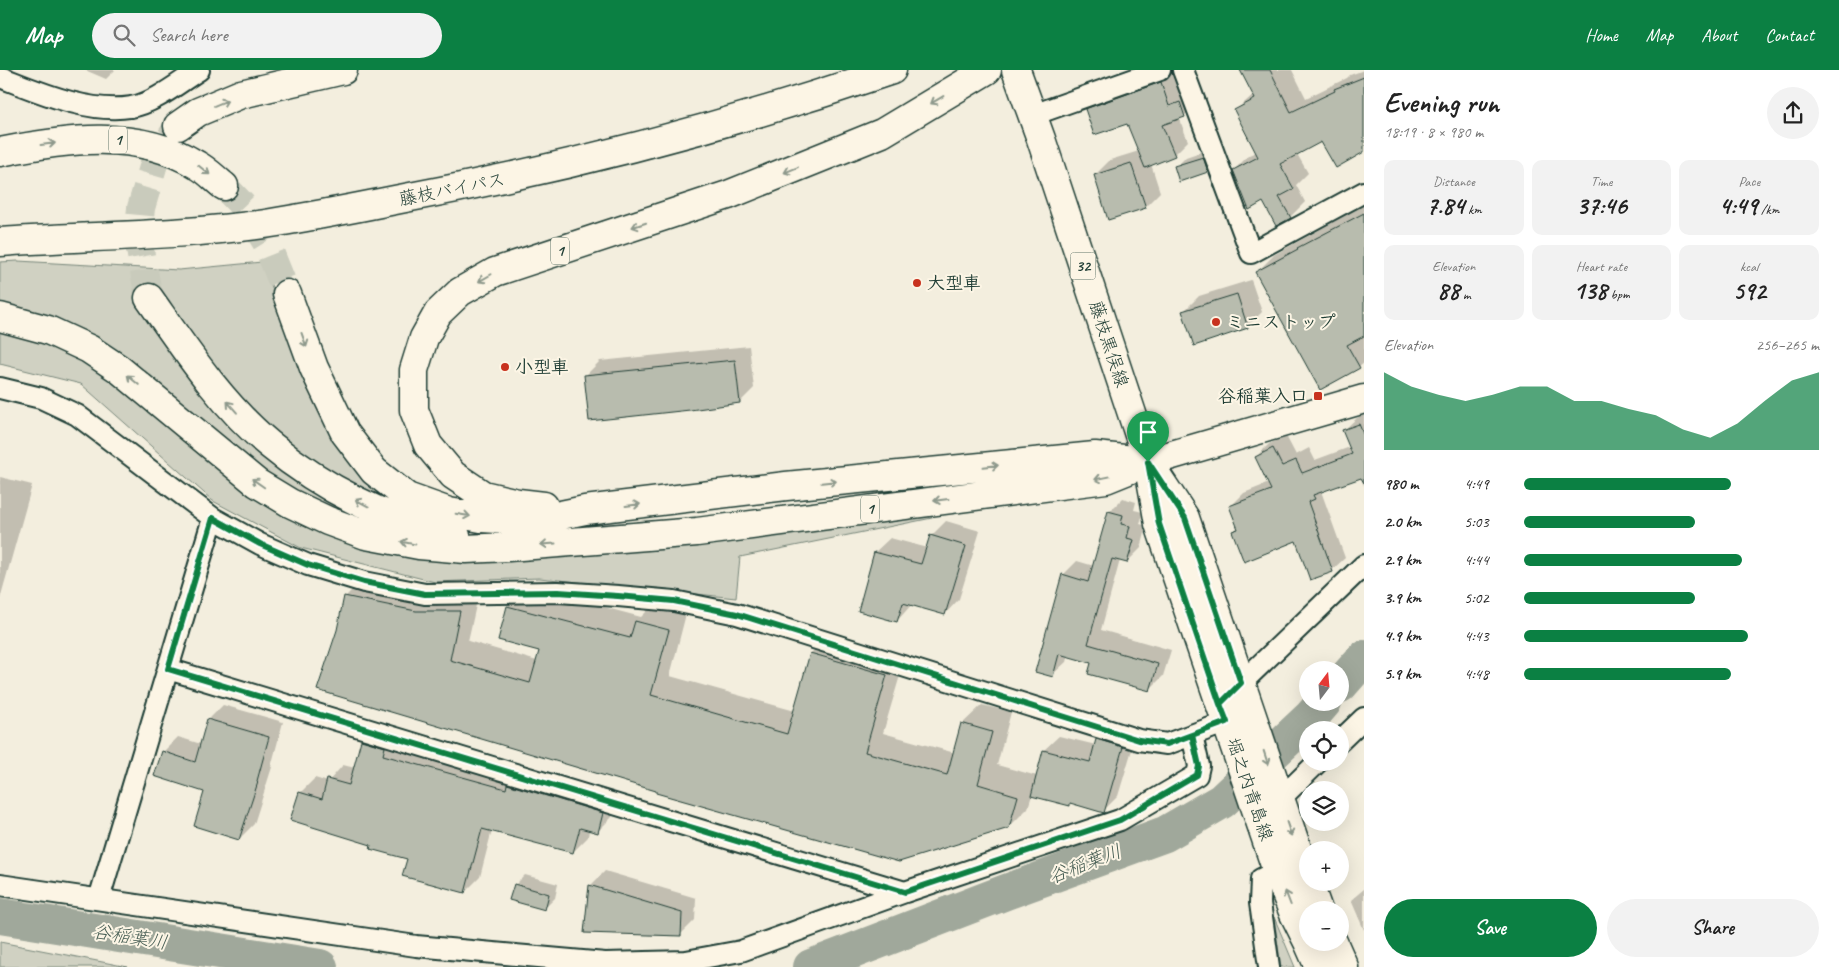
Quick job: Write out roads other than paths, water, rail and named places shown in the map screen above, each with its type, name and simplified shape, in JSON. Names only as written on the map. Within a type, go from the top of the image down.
[{"type":"main road","points":[[178,126],[198,112],[241,94],[343,70]]},
{"type":"main road","name":"藤枝バイパス","points":[[0,242],[193,231],[264,224],[469,186],[702,130],[892,70]]},
{"type":"main road","name":"藤枝黒俣線","points":[[1016,70],[1033,115],[1148,462]]},
{"type":"main road","name":"1","points":[[585,510],[518,503],[483,494],[453,475],[428,445],[414,410],[414,370],[424,338],[438,313],[460,292],[495,272],[728,195],[873,137],[983,72]]},
{"type":"main road","name":"1","points":[[0,152],[94,139],[131,141],[172,152],[197,165],[224,186]]},
{"type":"main road","name":"1","points":[[287,294],[314,368],[345,433],[374,471],[407,496],[449,512],[481,518],[532,521],[585,510],[786,486],[1095,456],[1148,462]]},
{"type":"main road","name":"1","points":[[149,298],[194,362],[236,412],[269,444],[319,480],[370,508],[436,532],[508,547]]},
{"type":"main road","name":"1","points":[[0,317],[48,330],[90,349],[119,369],[257,483],[290,503],[328,521],[366,535],[419,545],[466,549],[697,532],[1106,479],[1148,462]]},
{"type":"main road","points":[[1148,462],[1364,399]]},
{"type":"main road","name":"堀之内青島線","points":[[1148,462],[1185,518],[1258,733],[1269,795],[1277,871],[1299,921]]},
{"type":"main road","name":"堀之内青島線","points":[[1148,462],[1159,524],[1238,753],[1269,795],[1299,862]]},
{"type":"main road","points":[[588,541],[610,532],[739,517],[770,504],[786,486]]},
{"type":"main road","name":"堀之内青島線","points":[[1312,951],[1319,967]]},
{"type":"main road","points":[[1337,951],[1344,967]]},
{"type":"street","points":[[0,77],[57,98],[99,108],[132,107],[153,99],[199,70]]},
{"type":"street","points":[[1033,115],[1160,70]]},
{"type":"street","points":[[1183,70],[1251,253],[1364,192]]},
{"type":"street","points":[[0,388],[41,398],[77,415],[213,518],[260,544],[308,565],[364,582],[425,594],[558,592],[683,603],[737,614],[1139,740],[1167,744],[1192,735],[1223,713],[1241,683],[1364,565]]},
{"type":"street","points":[[99,899],[213,518]]},
{"type":"street","points":[[168,669],[905,892]]},
{"type":"street","points":[[1349,732],[1364,718]]},
{"type":"street","points":[[0,885],[416,946],[605,963],[686,961],[741,951],[905,892],[1120,820],[1197,775],[1199,766],[1192,735]]},
{"type":"street","points":[[1269,795],[1305,771]]},
{"type":"street","points":[[1269,967],[1260,903],[1261,879],[1277,871]]},
{"type":"waterway","name":"谷稲葉川","points":[[1349,675],[1364,658]]},
{"type":"waterway","name":"谷稲葉川","points":[[811,967],[1006,892],[1165,834],[1222,801],[1316,711]]},
{"type":"waterway","name":"谷稲葉川","points":[[0,916],[320,967]]},
{"type":"tunnel","points":[[149,298],[138,239],[141,208],[155,160],[175,131]]},
{"type":"tunnel","points":[[224,186],[244,207],[266,242],[287,294]]},
{"type":"place","name":"大型車","points":[[917,283]]},
{"type":"place","name":"ミニストップ","points":[[1216,322]]},
{"type":"place","name":"小型車","points":[[505,367]]},
{"type":"place","name":"谷稲葉入口","points":[[1318,396]]}]
